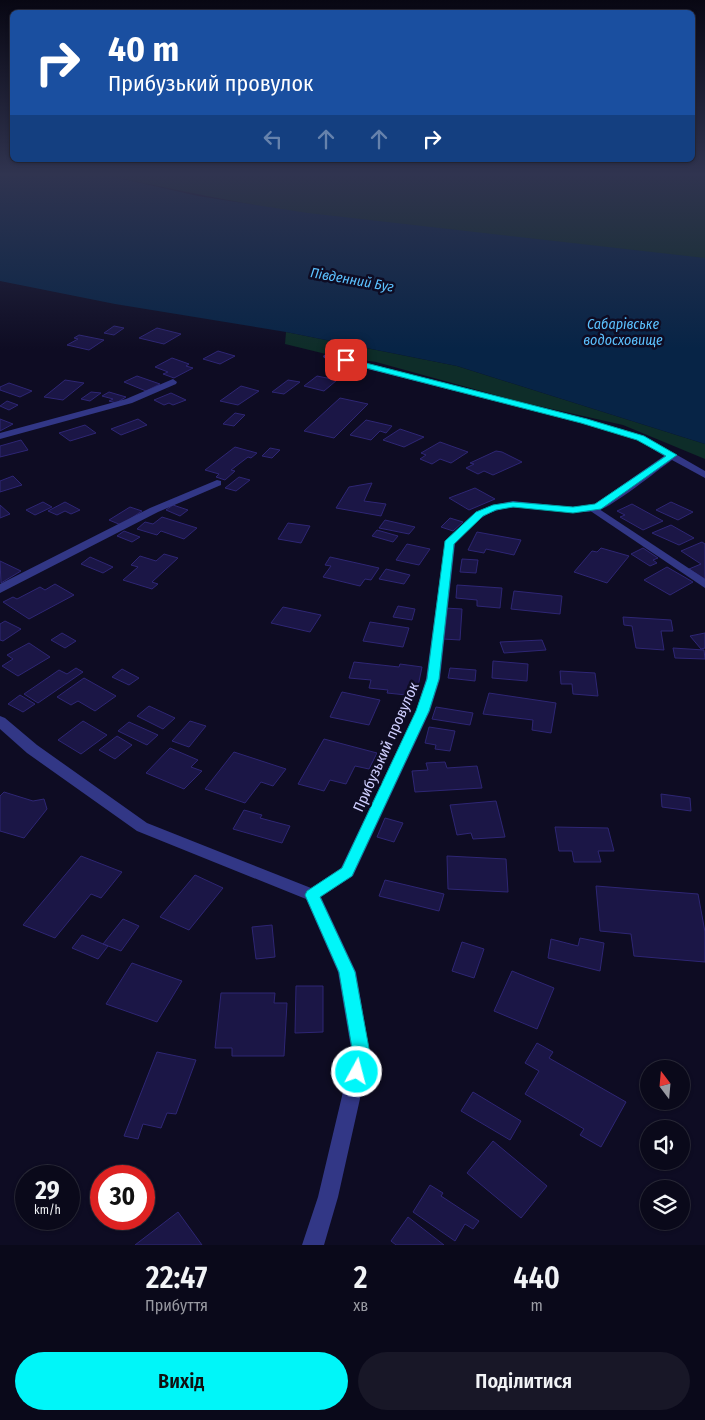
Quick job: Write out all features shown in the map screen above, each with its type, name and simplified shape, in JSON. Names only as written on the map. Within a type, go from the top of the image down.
[{"type":"street","points":[[328,356],[584,421],[640,438],[705,474]]},
{"type":"street","points":[[0,436],[129,401],[173,382]]},
{"type":"street","name":"Прибузький провулок","points":[[312,895],[347,872],[423,711],[433,679],[449,543],[480,514],[493,508],[513,504],[573,510],[598,507],[672,455]]},
{"type":"street","points":[[0,588],[154,510],[217,483]]},
{"type":"street","points":[[592,508],[705,584]]},
{"type":"street","points":[[0,721],[32,749],[142,827],[312,895],[347,972],[361,1054],[328,1197],[313,1245]]},
{"type":"green space","points":[[416,232],[705,232],[705,273]]},
{"type":"green space","points":[[286,332],[457,366],[705,444],[705,459],[623,425],[521,402],[376,362],[330,355],[285,344]]},
{"type":"water","name":"Сабарівське водосховище","points":[[0,232],[477,232],[705,258],[705,444],[457,366],[286,332],[115,304],[0,281]]},
{"type":"building","points":[[114,326],[124,328],[114,335],[104,333]]},
{"type":"building","points":[[157,328],[181,334],[164,344],[139,338]]},
{"type":"building","points":[[79,335],[104,340],[89,350],[67,345],[78,339],[74,338]]},
{"type":"building","points":[[218,351],[235,356],[220,364],[203,359]]},
{"type":"building","points":[[172,358],[189,364],[186,366],[193,368],[174,378],[163,374],[168,372],[155,367]]},
{"type":"building","points":[[137,376],[160,384],[146,391],[124,382]]},
{"type":"building","points":[[317,376],[337,380],[324,391],[304,386]]},
{"type":"building","points":[[65,380],[84,383],[63,400],[44,397]]},
{"type":"building","points":[[288,380],[300,382],[284,394],[272,392]]},
{"type":"building","points":[[9,383],[32,391],[20,397],[0,390],[0,387]]},
{"type":"building","points":[[241,386],[259,391],[238,405],[220,401]]},
{"type":"building","points":[[91,392],[101,393],[90,401],[81,399]]},
{"type":"building","points":[[109,392],[126,397],[116,403],[109,401],[113,399],[102,396]]},
{"type":"building","points":[[171,393],[186,400],[173,405],[169,403],[164,405],[154,400]]},
{"type":"building","points":[[340,398],[368,404],[334,438],[304,431]]},
{"type":"building","points":[[7,401],[18,405],[9,410],[0,406]]},
{"type":"building","points":[[235,413],[245,415],[234,426],[223,424]]},
{"type":"building","points":[[0,419],[13,424],[0,431]]},
{"type":"building","points":[[138,419],[147,425],[121,435],[111,429]]},
{"type":"building","points":[[366,420],[392,426],[386,433],[380,431],[371,440],[350,435]]},
{"type":"building","points":[[85,425],[96,433],[70,441],[59,433]]},
{"type":"building","points":[[400,429],[424,437],[404,447],[383,440]]},
{"type":"building","points":[[21,440],[28,450],[0,457],[0,446]]},
{"type":"building","points":[[440,442],[468,452],[451,463],[440,459],[432,464],[420,459],[426,455],[421,453]]},
{"type":"building","points":[[235,447],[257,453],[251,458],[248,457],[231,470],[235,471],[225,480],[216,477],[219,474],[205,470]]},
{"type":"building","points":[[270,448],[280,450],[272,458],[262,456]]},
{"type":"building","points":[[496,451],[522,462],[493,475],[484,471],[478,474],[466,468],[474,464],[470,463]]},
{"type":"building","points":[[13,476],[22,485],[0,492],[0,481]]},
{"type":"building","points":[[239,477],[250,480],[236,491],[225,488]]},
{"type":"building","points":[[372,483],[364,501],[386,504],[381,516],[336,508],[349,487]]},
{"type":"building","points":[[475,488],[495,499],[469,510],[449,498]]},
{"type":"building","points":[[43,502],[52,507],[35,515],[26,510]]},
{"type":"building","points":[[65,502],[80,510],[71,514],[65,511],[57,515],[48,511]]},
{"type":"building","points":[[671,502],[693,512],[678,520],[656,510]]},
{"type":"building","points":[[632,504],[663,521],[643,530],[620,517],[625,515],[617,511]]},
{"type":"building","points":[[0,505],[10,514],[0,518]]},
{"type":"building","points":[[173,505],[188,510],[180,516],[166,510]]},
{"type":"building","points":[[130,507],[142,511],[121,525],[109,520]]},
{"type":"building","points":[[162,517],[197,528],[184,539],[161,531],[157,535],[137,529],[145,522],[153,524]]},
{"type":"building","points":[[450,518],[463,522],[453,531],[441,527]]},
{"type":"building","points":[[385,520],[415,527],[409,534],[379,528]]},
{"type":"building","points":[[288,523],[310,526],[301,543],[278,539]]},
{"type":"building","points":[[671,525],[694,538],[679,545],[652,533]]},
{"type":"building","points":[[377,530],[398,536],[393,542],[372,536]]},
{"type":"building","points":[[124,531],[140,537],[132,542],[117,536]]},
{"type":"building","points":[[477,532],[521,540],[514,555],[486,549],[484,553],[468,550]]},
{"type":"building","points":[[702,542],[705,544],[705,579],[689,569],[701,564],[681,551]]},
{"type":"building","points":[[407,544],[430,549],[419,565],[396,560]]},
{"type":"building","points":[[601,548],[629,556],[607,583],[574,572],[592,551],[597,552]]},
{"type":"building","points":[[643,548],[658,558],[653,560],[657,563],[650,566],[631,554]]},
{"type":"building","points":[[164,554],[178,558],[152,582],[158,584],[152,589],[123,580],[138,567],[131,565],[140,556],[156,561]]},
{"type":"building","points":[[90,557],[113,567],[103,573],[81,564]]},
{"type":"building","points":[[330,557],[379,568],[371,580],[365,579],[360,586],[323,577],[331,566],[325,565]]},
{"type":"building","points":[[462,559],[478,560],[476,573],[460,572]]},
{"type":"building","points":[[0,561],[21,571],[1,583]]},
{"type":"building","points":[[667,567],[693,582],[670,595],[644,580]]},
{"type":"building","points":[[386,569],[410,575],[404,584],[379,579]]},
{"type":"building","points":[[55,584],[74,595],[29,619],[3,602],[13,597],[17,599],[40,587],[45,590]]},
{"type":"building","points":[[457,585],[502,588],[500,608],[477,606],[477,600],[456,598]]},
{"type":"building","points":[[514,591],[562,596],[560,614],[511,609]]},
{"type":"building","points":[[398,606],[415,609],[412,620],[393,617]]},
{"type":"building","points":[[283,607],[321,615],[310,632],[271,623]]},
{"type":"building","points":[[445,608],[462,609],[460,640],[443,639]]},
{"type":"building","points":[[623,617],[671,620],[673,631],[661,631],[664,650],[636,648],[632,626],[624,625]]},
{"type":"building","points":[[5,621],[21,629],[3,641],[0,640],[0,624]]},
{"type":"building","points":[[370,622],[409,628],[403,647],[363,641]]},
{"type":"building","points":[[62,633],[76,641],[65,648],[51,640]]},
{"type":"building","points":[[705,633],[705,648],[701,649],[690,636]]},
{"type":"building","points":[[542,640],[546,650],[504,653],[500,642]]},
{"type":"building","points":[[29,643],[50,657],[18,676],[2,666],[13,659],[7,655]]},
{"type":"building","points":[[673,648],[704,650],[705,659],[675,658]]},
{"type":"building","points":[[493,661],[528,664],[527,681],[492,678]]},
{"type":"building","points":[[354,662],[399,667],[400,664],[422,667],[416,696],[387,693],[388,690],[369,688],[371,680],[349,678]]},
{"type":"building","points":[[76,668],[83,672],[38,703],[24,694],[59,670],[67,674]]},
{"type":"building","points":[[450,668],[476,670],[475,681],[448,678]]},
{"type":"building","points":[[122,669],[139,678],[129,685],[112,677]]},
{"type":"building","points":[[560,671],[595,673],[598,696],[573,694],[572,684],[561,684]]},
{"type":"building","points":[[84,678],[116,696],[95,711],[78,701],[71,705],[57,697]]},
{"type":"building","points":[[342,692],[380,700],[369,725],[330,717]]},
{"type":"building","points":[[489,693],[556,703],[551,733],[532,730],[533,720],[483,714]]},
{"type":"building","points":[[20,695],[35,704],[23,712],[8,704]]},
{"type":"building","points":[[149,706],[175,718],[163,729],[137,716]]},
{"type":"building","points":[[436,707],[473,713],[470,725],[432,719]]},
{"type":"building","points":[[83,721],[107,735],[81,754],[58,740]]},
{"type":"building","points":[[190,721],[206,726],[189,747],[172,741]]},
{"type":"building","points":[[129,722],[158,735],[147,745],[118,731]]},
{"type":"building","points":[[429,727],[455,731],[450,751],[435,749],[436,745],[425,743]]},
{"type":"building","points":[[117,736],[132,745],[115,759],[99,750]]},
{"type":"building","points":[[324,739],[377,753],[369,769],[355,766],[346,784],[330,780],[324,791],[298,784]]},
{"type":"building","points":[[170,748],[198,760],[191,767],[202,771],[184,789],[146,773]]},
{"type":"building","points":[[234,752],[286,769],[273,786],[261,782],[245,803],[205,789]]},
{"type":"building","points":[[445,762],[447,768],[477,766],[482,788],[415,792],[412,771],[428,770],[426,763]]},
{"type":"building","points":[[4,792],[33,801],[44,799],[47,809],[24,838],[0,831],[0,796]]},
{"type":"building","points":[[661,794],[690,798],[691,811],[662,807]]},
{"type":"building","points":[[496,801],[505,837],[473,839],[471,833],[457,835],[450,805]]},
{"type":"building","points":[[244,810],[262,815],[260,818],[290,826],[282,843],[233,829]]},
{"type":"building","points":[[385,818],[403,823],[394,842],[377,837]]},
{"type":"building","points":[[555,827],[608,828],[614,851],[598,851],[601,862],[574,862],[572,851],[559,851]]},
{"type":"building","points":[[81,856],[122,872],[101,898],[91,894],[55,938],[23,925]]},
{"type":"building","points":[[447,856],[506,859],[508,892],[448,889]]},
{"type":"building","points":[[195,875],[223,888],[189,930],[160,917]]},
{"type":"building","points":[[385,880],[444,894],[439,911],[379,896]]},
{"type":"building","points":[[596,886],[698,894],[705,932],[705,962],[634,956],[631,934],[600,931]]},
{"type":"building","points":[[123,919],[139,926],[121,951],[103,944]]},
{"type":"building","points":[[272,925],[275,957],[256,959],[252,927]]},
{"type":"building","points":[[82,935],[108,946],[98,959],[72,948]]},
{"type":"building","points":[[580,938],[604,943],[600,971],[548,958],[551,939],[578,946]]},
{"type":"building","points":[[462,942],[484,949],[474,978],[452,971]]},
{"type":"building","points":[[132,963],[182,981],[157,1022],[106,1004]]},
{"type":"building","points":[[512,971],[554,988],[537,1029],[494,1011]]},
{"type":"building","points":[[296,986],[323,986],[323,1032],[295,1033]]},
{"type":"building","points":[[221,993],[275,993],[274,1003],[287,1003],[284,1056],[232,1056],[232,1048],[215,1048]]},
{"type":"building","points":[[537,1043],[553,1052],[549,1058],[626,1102],[601,1147],[580,1135],[584,1129],[525,1094],[539,1071],[525,1063]]},
{"type":"building","points":[[157,1052],[196,1060],[176,1114],[167,1113],[161,1128],[143,1124],[138,1139],[124,1136]]},
{"type":"building","points":[[473,1092],[521,1121],[510,1140],[461,1111]]},
{"type":"building","points":[[493,1141],[547,1186],[521,1218],[467,1173]]},
{"type":"building","points":[[430,1185],[443,1193],[441,1196],[479,1221],[473,1229],[465,1224],[455,1241],[413,1212]]},
{"type":"building","points":[[178,1212],[202,1245],[135,1245]]},
{"type":"building","points":[[408,1217],[444,1245],[396,1245],[391,1241]]},
{"type":"route","points":[[346,360],[584,421],[640,438],[672,455],[598,507],[587,510],[573,510],[513,504],[493,508],[480,514],[449,543],[433,679],[423,711],[347,872],[312,895],[347,972],[361,1054],[357,1072]]},
{"type":"water label","name":"Південний Буг","points":[[352,280]]}]
